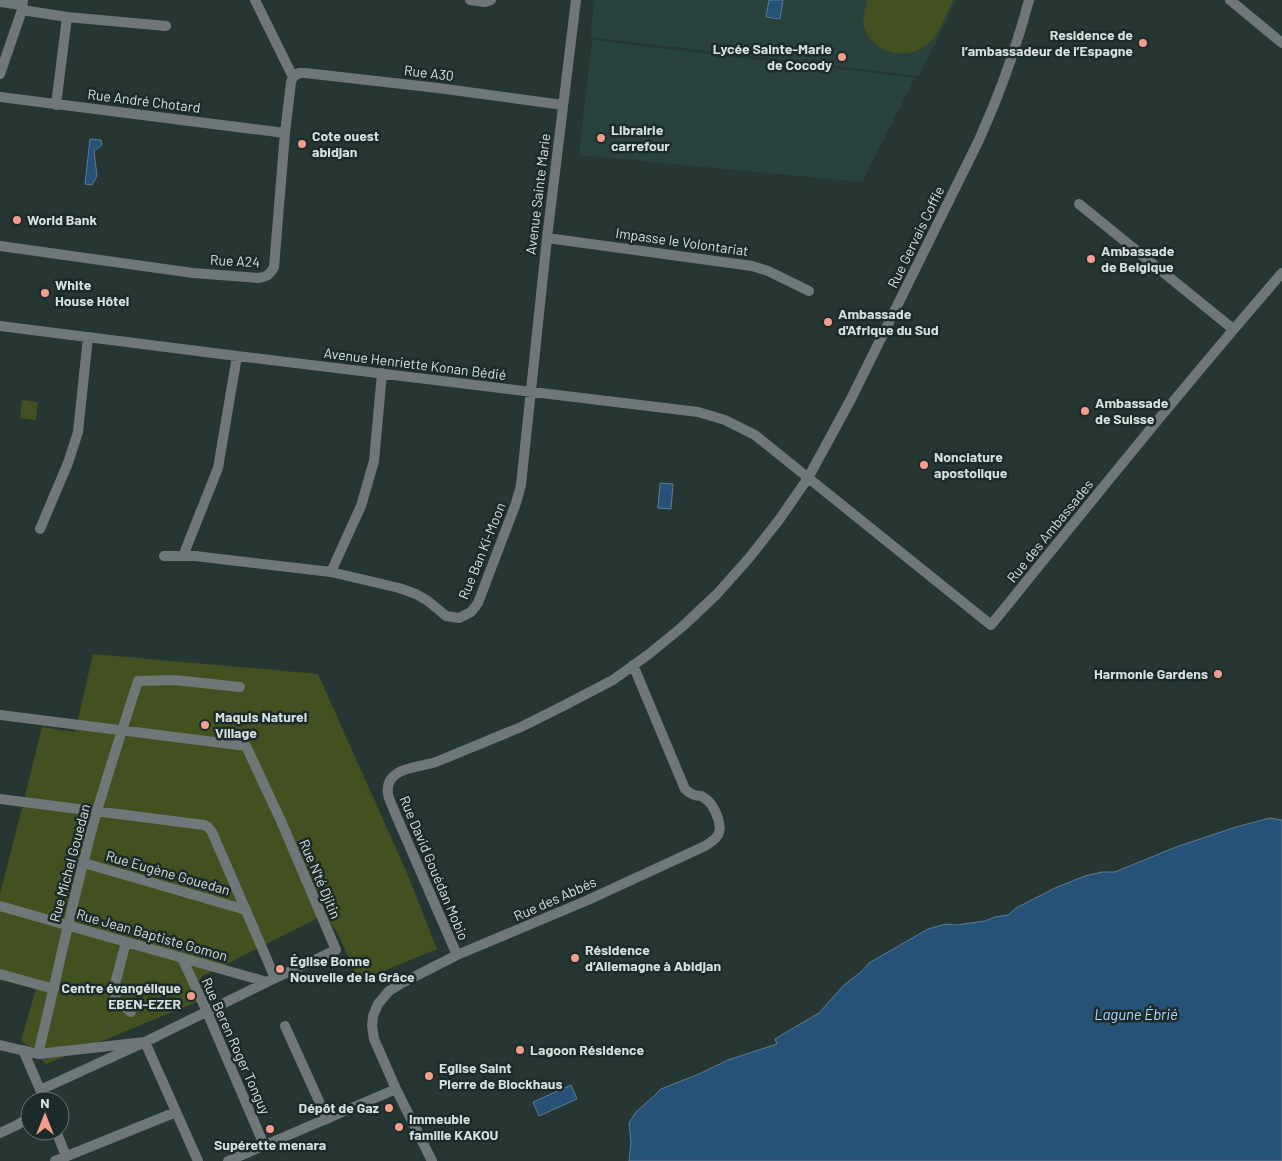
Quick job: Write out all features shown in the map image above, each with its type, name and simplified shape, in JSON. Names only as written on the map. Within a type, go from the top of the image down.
[{"type":"street","points":[[255,0],[293,77]]},
{"type":"street","points":[[470,0],[485,2],[490,0]]},
{"type":"street","name":"Avenue Sainte Marie","points":[[530,392],[576,0]]},
{"type":"street","name":"Rue Gervais Coffie","points":[[808,478],[851,398],[978,142],[1010,65],[1029,0]]},
{"type":"street","points":[[1230,0],[1282,43]]},
{"type":"street","points":[[0,2],[22,5],[67,17],[166,26]]},
{"type":"street","points":[[0,74],[22,5]]},
{"type":"street","points":[[56,105],[67,17]]},
{"type":"street","name":"Rue A30","points":[[293,77],[299,73],[305,73],[563,105]]},
{"type":"street","name":"Rue A24","points":[[0,246],[193,273],[263,278],[270,274],[274,267],[284,133],[293,77]]},
{"type":"street","name":"Rue André Chotard","points":[[0,97],[284,133]]},
{"type":"street","points":[[1079,204],[1233,329]]},
{"type":"street","name":"Impasse le Volontariat","points":[[547,238],[752,266],[768,271],[809,290]]},
{"type":"street","name":"Rue des Ambassades","points":[[808,478],[991,626],[1149,430],[1282,273]]},
{"type":"street","name":"Avenue Henriette Konan Bédié","points":[[0,326],[698,412],[725,420],[755,435],[808,478]]},
{"type":"street","points":[[40,529],[68,463],[78,432],[88,337]]},
{"type":"street","points":[[184,556],[218,468],[237,356]]},
{"type":"street","points":[[331,572],[360,506],[374,461],[382,374]]},
{"type":"street","name":"Rue Ban Ki-Moon","points":[[164,556],[184,556],[331,572],[416,594],[446,616],[459,618],[471,612],[478,603],[519,494],[530,392]]},
{"type":"street","name":"Rue David Gouédan Mobio","points":[[457,956],[395,813],[388,794],[388,783],[391,777],[404,770],[436,762],[521,727],[613,680],[682,627],[717,594],[779,520],[808,478]]},
{"type":"street","name":"Rue des Abbés","points":[[430,1160],[374,1039],[373,1016],[378,1004],[388,991],[457,956],[597,896],[705,846],[712,842],[720,831],[720,826],[709,802],[701,796],[690,794],[685,789],[633,665]]},
{"type":"street","name":"Rue Michel Gouedan","points":[[38,1054],[97,811],[138,681],[174,680],[240,687]]},
{"type":"street","name":"Rue N'té Djitin","points":[[0,715],[246,746],[281,821],[336,950],[145,1042],[40,1090]]},
{"type":"street","points":[[0,799],[208,827],[212,832],[246,910],[271,980]]},
{"type":"street","name":"Rue Eugène Gouedan","points":[[84,863],[246,910]]},
{"type":"street","name":"Rue Jean Baptiste Gomon","points":[[0,906],[182,958],[271,980]]},
{"type":"street","points":[[126,942],[114,988],[116,1000],[130,1012]]},
{"type":"street","name":"Rue Beren Roger Tonguy","points":[[182,958],[264,1145]]},
{"type":"street","points":[[0,974],[54,989]]},
{"type":"street","points":[[285,1026],[327,1119]]},
{"type":"street","points":[[0,1045],[38,1054],[145,1042],[198,1161]]},
{"type":"street","points":[[24,1050],[40,1090]]},
{"type":"street","points":[[228,1161],[396,1089]]},
{"type":"street","points":[[57,1141],[60,1159],[176,1112]]},
{"type":"street","points":[[0,1132],[20,1123]]},
{"type":"shaded area","name":"Lycée Sainte-Marie de Cocody","points":[[595,0],[957,0],[919,76],[590,37]]},
{"type":"shaded area","points":[[592,40],[915,78],[862,182],[579,155]]},
{"type":"green space","points":[[867,0],[953,0],[938,31],[930,42],[917,51],[899,53],[881,48],[868,36],[863,21]]},
{"type":"green space","points":[[22,400],[38,402],[36,420],[20,418]]},
{"type":"green space","points":[[93,654],[318,674],[407,873],[437,949],[359,981],[338,934],[324,915],[201,977],[209,997],[46,1064],[21,1040],[36,989],[0,980],[0,894],[42,727],[75,732]]},
{"type":"water","points":[[769,0],[783,0],[780,19],[766,17]]},
{"type":"water","points":[[90,139],[101,140],[102,145],[94,151],[97,176],[92,185],[85,184]]},
{"type":"water","points":[[660,483],[673,484],[671,509],[658,508]]},
{"type":"water","name":"Lagune Ébrié","points":[[1270,818],[1282,820],[1282,1161],[629,1161],[631,1142],[629,1123],[636,1112],[661,1089],[728,1060],[777,1044],[775,1039],[819,1013],[844,985],[869,963],[928,929],[946,924],[957,925],[985,921],[1008,915],[1016,908],[1055,888],[1085,876],[1102,872],[1115,872],[1176,847]]},
{"type":"water","points":[[571,1085],[577,1099],[539,1116],[533,1102]]},
{"type":"place","name":"Residence de l’ambassadeur de l’Espagne","points":[[1143,43]]},
{"type":"place","name":"Lycée Sainte-Marie de Cocody","points":[[842,57]]},
{"type":"place","name":"Librairie carrefour","points":[[601,138]]},
{"type":"place","name":"Cote ouest abidjan","points":[[302,144]]},
{"type":"place","name":"World Bank","points":[[17,220]]},
{"type":"place","name":"Ambassade de Belgique","points":[[1091,259]]},
{"type":"place","name":"White House Hôtel","points":[[45,293]]},
{"type":"place","name":"Ambassade d'Afrique du Sud","points":[[828,322]]},
{"type":"place","name":"Ambassade de Suisse","points":[[1085,411]]},
{"type":"place","name":"Nonciature apostolique","points":[[924,465]]},
{"type":"place","name":"Harmonie Gardens","points":[[1218,674]]},
{"type":"place","name":"Maquis Naturel Village","points":[[205,725]]},
{"type":"place","name":"Résidence d’Allemagne à Abidjan","points":[[575,958]]},
{"type":"place","name":"Église Bonne Nouvelle de la Grâce","points":[[280,969]]},
{"type":"place","name":"Centre évangélique EBEN-EZER","points":[[191,996]]},
{"type":"place","name":"Lagoon Résidence","points":[[520,1050]]},
{"type":"place","name":"Eglise Saint Pierre de Blockhaus","points":[[429,1076]]},
{"type":"place","name":"Dépôt de Gaz","points":[[389,1108]]},
{"type":"place","name":"Immeuble famille KAKOU","points":[[399,1127]]},
{"type":"place","name":"Supérette menara","points":[[270,1129]]}]
